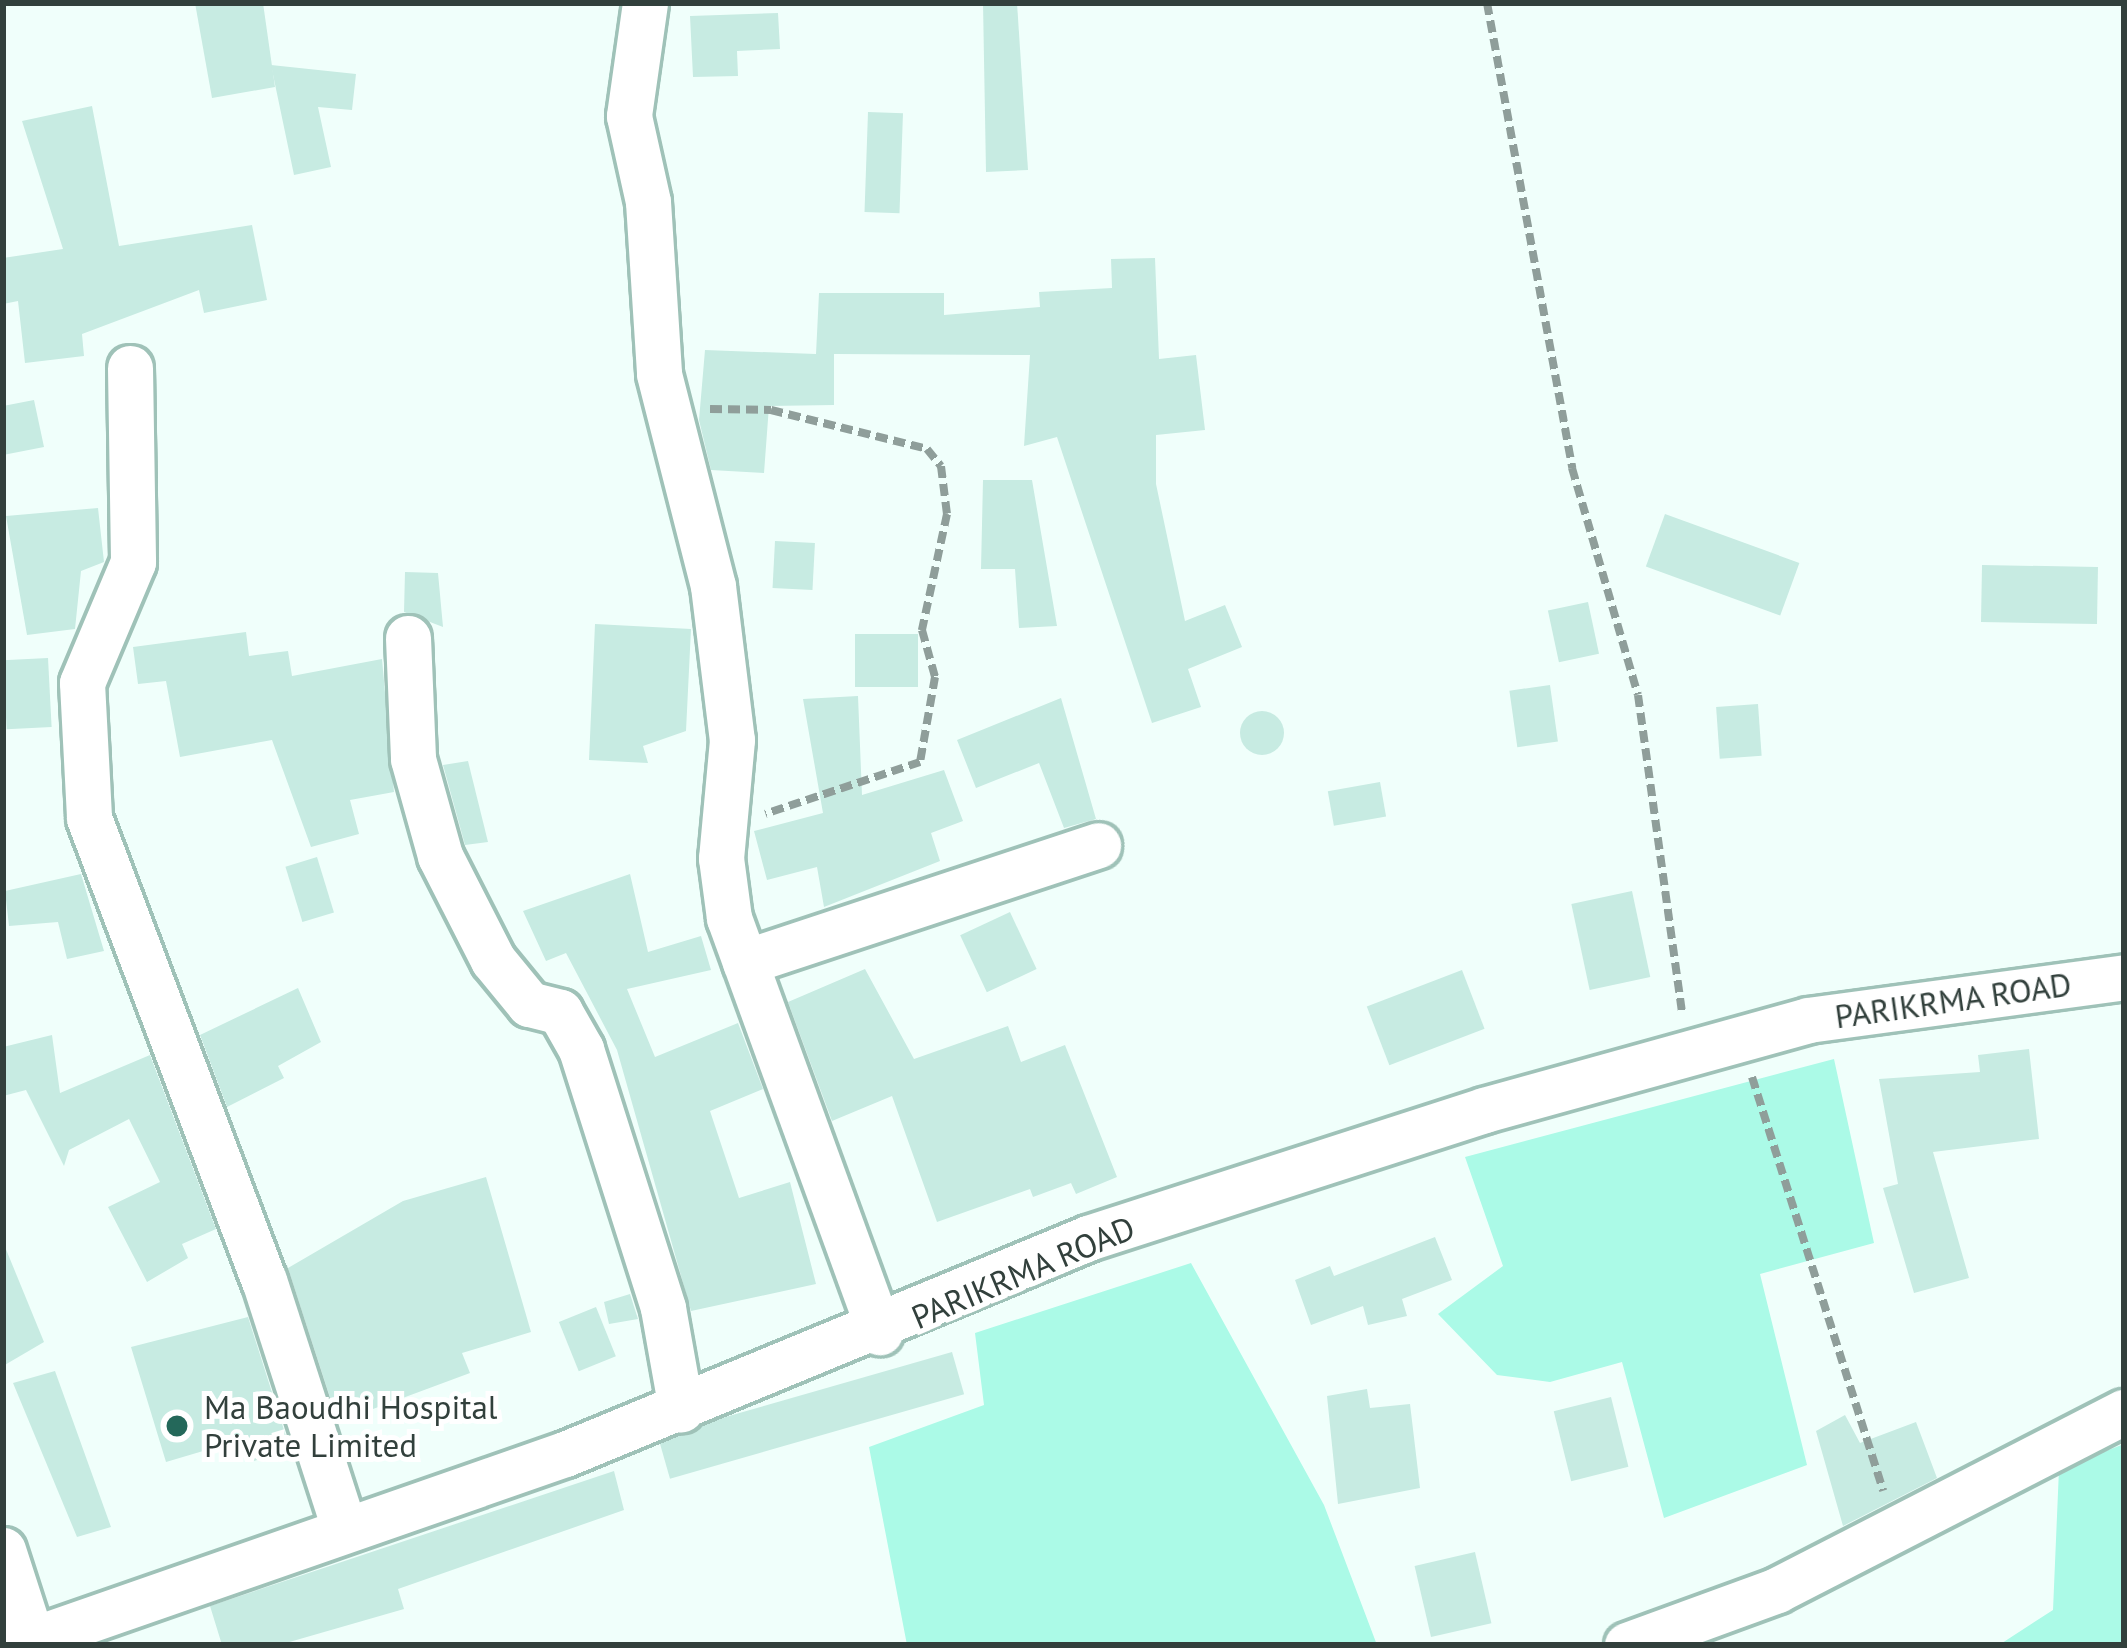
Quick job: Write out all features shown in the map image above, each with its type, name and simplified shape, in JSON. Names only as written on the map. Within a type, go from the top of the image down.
[{"type":"street","points":[[645,3],[629,116],[668,409],[713,586],[732,740],[724,826],[729,918],[880,1332]]},
{"type":"street","points":[[130,368],[133,562],[82,682],[88,818],[264,1280],[344,1527]]},
{"type":"street","points":[[408,638],[413,759],[440,856],[493,960],[529,1004],[560,1012],[580,1049],[663,1308],[680,1409]]},
{"type":"street","points":[[745,962],[1098,845]]},
{"type":"street","name":"PARIKRMA ROAD","points":[[24,1643],[680,1409],[880,1332],[1088,1238],[1808,1020],[2124,976]]},
{"type":"street","points":[[1627,1645],[1897,1533],[2124,1412]]},
{"type":"street","points":[[3,1550],[24,1643]]},
{"type":"path","points":[[1487,3],[1572,468],[1630,651],[1692,1056]]},
{"type":"path","points":[[668,409],[771,410],[927,449],[941,466],[947,514],[922,630],[935,677],[920,763],[724,826]]},
{"type":"path","points":[[1740,1041],[1897,1533]]},
{"type":"green space","points":[[1834,1059],[1874,1243],[1760,1274],[1807,1465],[1664,1518],[1622,1362],[1550,1382],[1497,1375],[1438,1314],[1503,1266],[1465,1157]]},
{"type":"green space","points":[[1191,1263],[1324,1505],[1377,1645],[907,1645],[869,1447],[984,1405],[975,1333]]},
{"type":"green space","points":[[2124,1444],[2124,1645],[1999,1645],[2053,1610],[2059,1469]]},
{"type":"building","points":[[195,3],[263,3],[275,87],[212,98]]},
{"type":"building","points":[[983,3],[1017,3],[1028,170],[986,172]]},
{"type":"building","points":[[778,13],[780,49],[737,51],[738,76],[693,77],[690,16]]},
{"type":"building","points":[[271,65],[356,74],[352,110],[318,107],[331,167],[294,175]]},
{"type":"building","points":[[92,106],[119,246],[252,225],[267,300],[204,313],[199,290],[82,334],[84,356],[25,363],[18,301],[3,304],[3,258],[63,249],[22,121]]},
{"type":"building","points":[[868,112],[903,113],[899,213],[865,212]]},
{"type":"building","points":[[1155,258],[1159,359],[1196,355],[1205,430],[1156,435],[1156,484],[1185,621],[1225,605],[1242,647],[1188,669],[1201,707],[1152,723],[1057,437],[1024,446],[1030,355],[834,354],[834,405],[769,406],[764,473],[711,470],[699,420],[705,350],[816,354],[819,293],[944,293],[944,315],[1040,307],[1039,292],[1112,288],[1111,259]]},
{"type":"building","points":[[34,400],[44,447],[3,455],[3,406]]},
{"type":"building","points":[[983,480],[1032,480],[1057,626],[1019,628],[1015,569],[981,569]]},
{"type":"building","points":[[98,508],[104,562],[81,571],[75,629],[27,635],[6,516]]},
{"type":"building","points":[[1665,514],[1799,563],[1780,616],[1646,567]]},
{"type":"building","points":[[775,541],[815,543],[812,590],[773,588]]},
{"type":"building","points":[[1982,565],[2098,567],[2097,624],[1981,622]]},
{"type":"building","points":[[405,572],[438,573],[443,627],[404,612]]},
{"type":"building","points":[[1588,602],[1599,654],[1559,662],[1548,611]]},
{"type":"building","points":[[595,624],[691,629],[686,731],[643,746],[648,763],[589,760]]},
{"type":"building","points":[[246,632],[249,656],[288,651],[292,676],[382,659],[394,792],[350,800],[359,834],[311,847],[272,740],[180,757],[166,681],[138,684],[133,647]]},
{"type":"building","points":[[855,634],[918,634],[918,687],[855,687]]},
{"type":"building","points":[[48,658],[52,727],[7,729],[3,660]]},
{"type":"building","points":[[1550,685],[1558,741],[1517,747],[1509,691]]},
{"type":"building","points":[[858,696],[862,795],[944,770],[963,821],[931,833],[940,861],[824,907],[817,867],[767,880],[754,831],[823,813],[803,699]]},
{"type":"building","points":[[1061,698],[1096,819],[1064,828],[1039,763],[976,788],[957,740]]},
{"type":"building","points":[[1758,704],[1762,756],[1720,759],[1716,707]]},
{"type":"building","points":[[1262,711],[1277,718],[1284,733],[1277,748],[1262,755],[1247,748],[1240,733],[1247,718]]},
{"type":"building","points":[[468,761],[488,842],[465,845],[443,765]]},
{"type":"building","points":[[1380,782],[1386,816],[1334,826],[1328,791]]},
{"type":"building","points":[[317,857],[334,912],[302,922],[285,867]]},
{"type":"building","points":[[81,874],[104,951],[67,959],[58,922],[9,926],[5,891]]},
{"type":"building","points":[[630,874],[648,952],[701,936],[711,970],[627,989],[655,1057],[738,1023],[763,1089],[710,1111],[739,1198],[790,1182],[816,1284],[691,1311],[617,1050],[566,953],[546,961],[523,911]]},
{"type":"building","points":[[1632,891],[1650,977],[1590,990],[1571,904]]},
{"type":"building","points":[[1010,912],[1037,969],[987,992],[960,935]]},
{"type":"building","points":[[865,969],[914,1059],[1008,1026],[1021,1062],[1065,1045],[1117,1177],[1076,1194],[1071,1183],[1033,1197],[1030,1189],[937,1222],[892,1096],[832,1121],[788,1002]]},
{"type":"building","points":[[1462,970],[1485,1029],[1389,1065],[1367,1007]]},
{"type":"building","points":[[298,988],[321,1042],[278,1066],[284,1078],[227,1107],[200,1035]]},
{"type":"building","points":[[52,1035],[60,1093],[150,1055],[216,1229],[182,1244],[188,1258],[147,1282],[108,1207],[160,1182],[129,1119],[69,1150],[64,1166],[26,1090],[3,1096],[3,1047]]},
{"type":"building","points":[[2029,1049],[2039,1139],[1933,1152],[1969,1278],[1914,1293],[1883,1188],[1898,1184],[1879,1079],[1980,1072],[1978,1055]]},
{"type":"building","points":[[486,1177],[531,1332],[462,1353],[470,1373],[338,1422],[288,1268],[403,1201]]},
{"type":"building","points":[[1435,1237],[1452,1280],[1402,1299],[1407,1316],[1368,1325],[1363,1306],[1311,1325],[1295,1280],[1330,1266],[1334,1276]]},
{"type":"building","points":[[3,1242],[44,1342],[3,1366]]},
{"type":"building","points":[[630,1294],[638,1319],[609,1324],[604,1302]]},
{"type":"building","points":[[596,1307],[616,1356],[579,1371],[559,1322]]},
{"type":"building","points":[[248,1317],[290,1449],[254,1461],[247,1438],[166,1462],[131,1347]]},
{"type":"building","points":[[952,1352],[964,1394],[670,1479],[658,1436]]},
{"type":"building","points":[[55,1371],[111,1527],[77,1537],[13,1383]]},
{"type":"building","points":[[1367,1389],[1370,1408],[1410,1404],[1420,1488],[1338,1504],[1327,1396]]},
{"type":"building","points":[[1611,1397],[1628,1467],[1571,1481],[1554,1411]]},
{"type":"building","points":[[1845,1415],[1860,1443],[1916,1422],[1937,1478],[1843,1526],[1816,1431]]},
{"type":"building","points":[[614,1471],[624,1510],[398,1589],[404,1609],[279,1645],[222,1645],[210,1606]]},
{"type":"building","points":[[1475,1552],[1491,1623],[1431,1637],[1415,1566]]},
{"type":"place","name":"Ma Baoudhi Hospital Private Limited","points":[[177,1426]]}]
